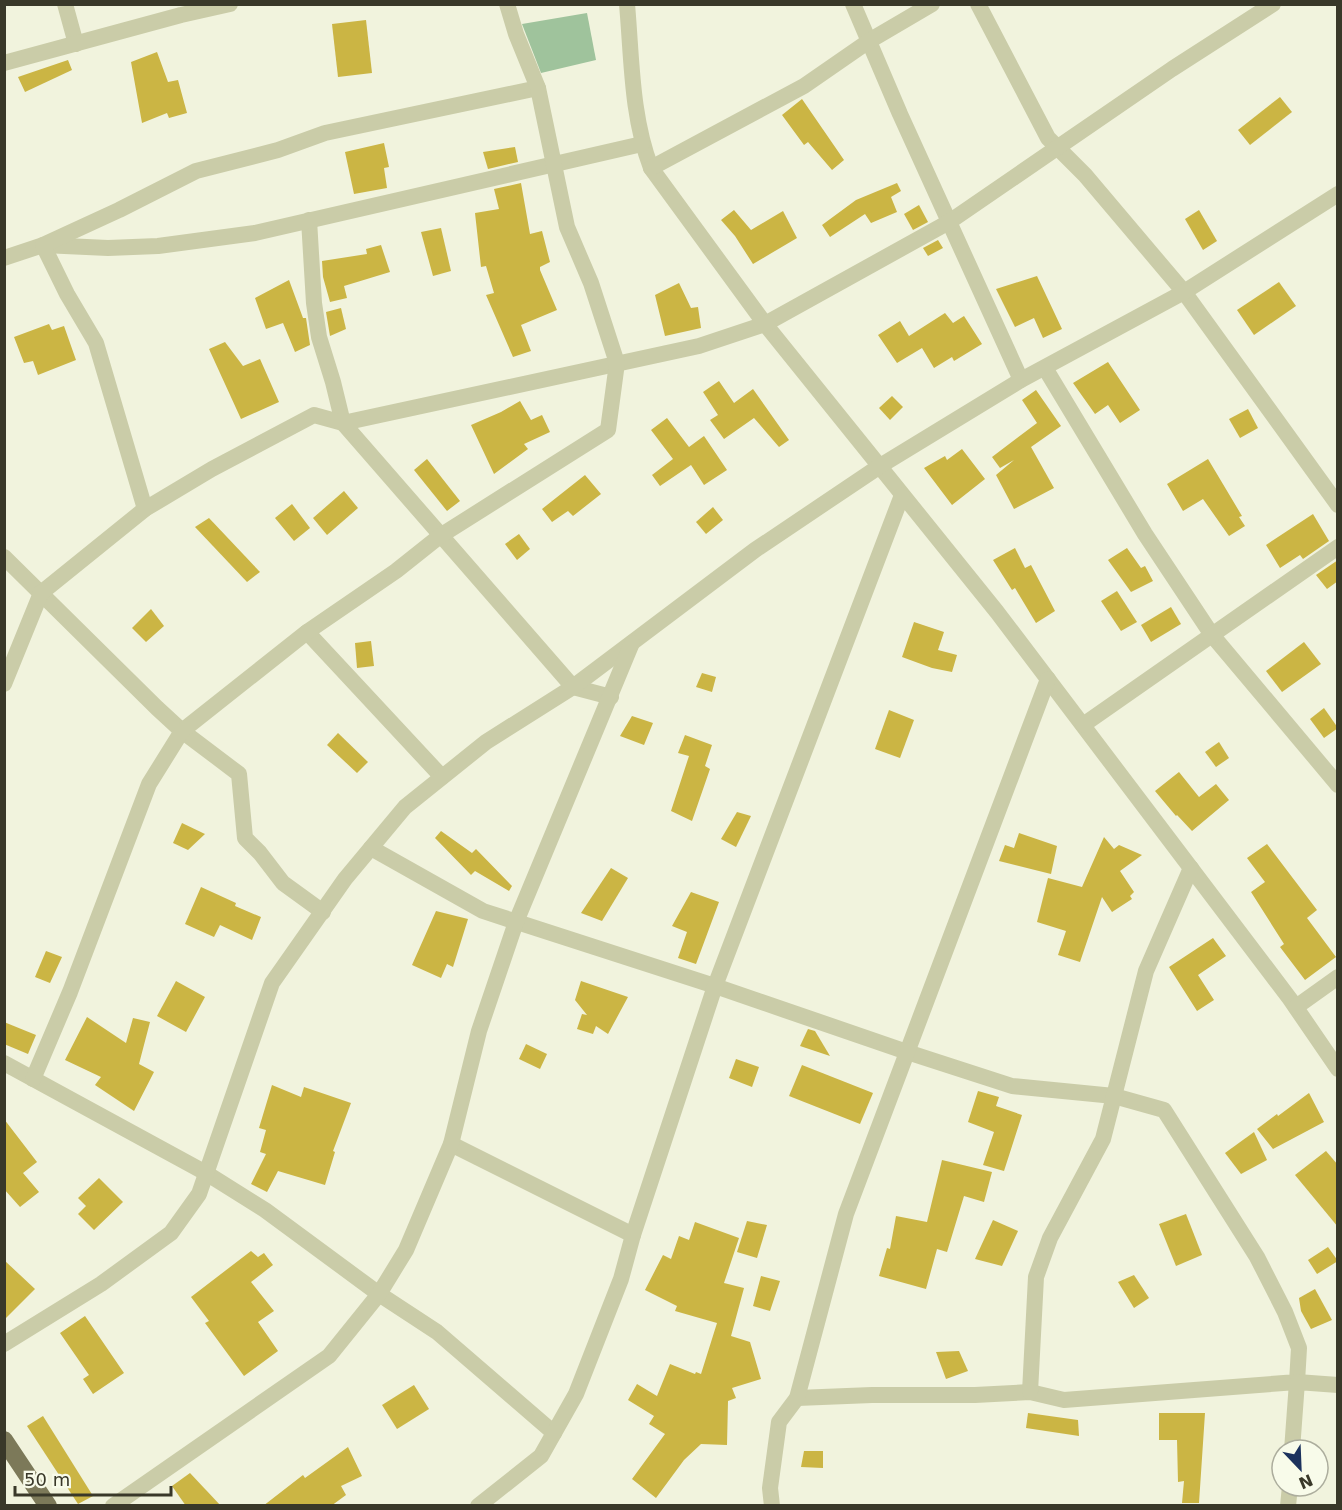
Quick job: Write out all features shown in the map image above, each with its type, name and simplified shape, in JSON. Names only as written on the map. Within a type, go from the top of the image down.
[{"type":"main road","points":[[4,1440],[48,1506]]},
{"type":"street","points":[[65,4],[76,44]]},
{"type":"street","points":[[4,63],[230,4]]},
{"type":"street","points":[[33,1079],[70,992],[149,784],[182,731],[307,632],[396,571],[440,536],[608,430],[617,363],[591,284],[567,227],[538,88],[516,34],[507,4]]},
{"type":"street","points":[[627,4],[635,106],[642,144],[651,168],[765,324],[997,612],[1296,1007],[1338,1069]]},
{"type":"street","points":[[853,4],[900,114],[1021,380]]},
{"type":"street","points":[[651,168],[804,86],[869,40],[932,4]]},
{"type":"street","points":[[978,4],[1048,138],[1085,175],[1185,292],[1338,505]]},
{"type":"street","points":[[4,684],[41,593],[145,509],[212,469],[315,415],[343,423],[699,346],[765,324],[949,222],[1172,69],[1273,4]]},
{"type":"street","points":[[4,258],[43,244],[119,210],[196,171],[278,150],[325,133],[538,88]]},
{"type":"street","points":[[43,244],[108,248],[158,246],[255,233],[642,144]]},
{"type":"street","points":[[4,1344],[101,1284],[171,1233],[199,1194],[272,983],[345,879],[405,807],[486,742],[573,687],[755,550],[880,466],[1021,380],[1185,292],[1338,194]]},
{"type":"street","points":[[309,220],[314,303],[319,337],[343,423],[573,687],[611,697]]},
{"type":"street","points":[[43,244],[67,294],[96,343],[145,509]]},
{"type":"street","points":[[1045,368],[1145,534],[1212,635],[1338,785]]},
{"type":"street","points":[[478,1506],[541,1456],[576,1394],[621,1279],[633,1235],[715,986],[902,495]]},
{"type":"street","points":[[1083,725],[1338,547]]},
{"type":"street","points":[[4,557],[182,731],[239,774],[245,838],[260,853],[283,884],[323,912]]},
{"type":"street","points":[[307,632],[442,777]]},
{"type":"street","points":[[113,1506],[329,1356],[380,1293],[406,1250],[451,1144],[479,1031],[516,921],[632,643]]},
{"type":"street","points":[[772,1506],[770,1488],[779,1422],[797,1398],[846,1214],[1048,679]]},
{"type":"street","points":[[371,848],[483,911],[715,986],[907,1052],[1012,1086],[1114,1096],[1164,1110],[1257,1257],[1286,1312],[1299,1348],[1293,1438]]},
{"type":"street","points":[[1030,1392],[1036,1277],[1050,1238],[1103,1139],[1146,971],[1191,868]]},
{"type":"street","points":[[1296,1007],[1338,977]]},
{"type":"street","points":[[4,1063],[206,1173],[265,1210],[437,1332],[554,1433]]},
{"type":"street","points":[[451,1144],[633,1235]]},
{"type":"street","points":[[797,1398],[1030,1392],[1064,1400],[1297,1382],[1338,1385]]},
{"type":"green space","points":[[587,13],[596,60],[541,73],[522,24]]},
{"type":"building","points":[[366,20],[372,73],[338,77],[332,24]]},
{"type":"building","points":[[157,52],[168,82],[178,80],[187,113],[169,118],[167,113],[142,123],[131,62]]},
{"type":"building","points":[[68,60],[72,70],[25,92],[18,77]]},
{"type":"building","points":[[1280,97],[1292,112],[1250,145],[1238,130]]},
{"type":"building","points":[[802,99],[844,160],[832,170],[808,142],[804,145],[782,115]]},
{"type":"building","points":[[384,143],[389,167],[384,168],[387,188],[354,194],[345,152]]},
{"type":"building","points":[[515,147],[518,162],[488,169],[483,152]]},
{"type":"building","points":[[521,183],[530,234],[542,231],[550,262],[540,267],[540,270],[557,310],[521,325],[531,351],[513,357],[486,295],[494,293],[486,266],[481,267],[475,213],[499,209],[494,189]]},
{"type":"building","points":[[897,183],[901,191],[891,197],[897,212],[871,223],[865,214],[830,237],[822,225],[856,200]]},
{"type":"building","points":[[919,205],[928,222],[913,230],[904,214]]},
{"type":"building","points":[[734,210],[751,230],[783,211],[797,238],[753,264],[735,236],[721,220]]},
{"type":"building","points":[[1199,210],[1217,241],[1203,250],[1185,219]]},
{"type":"building","points":[[441,228],[451,271],[433,276],[421,232]]},
{"type":"building","points":[[938,240],[943,248],[928,256],[923,248]]},
{"type":"building","points":[[381,245],[390,272],[344,286],[347,298],[330,302],[323,277],[322,261],[367,254],[366,249]]},
{"type":"building","points":[[1037,276],[1062,329],[1043,338],[1034,318],[1015,327],[996,289]]},
{"type":"building","points":[[289,280],[303,318],[306,318],[310,345],[295,352],[283,323],[266,329],[255,298]]},
{"type":"building","points":[[1279,282],[1296,306],[1254,335],[1237,310]]},
{"type":"building","points":[[679,283],[691,308],[698,307],[701,328],[665,336],[655,295]]},
{"type":"building","points":[[341,308],[346,329],[330,336],[326,312]]},
{"type":"building","points":[[945,313],[953,323],[964,316],[982,344],[954,361],[952,357],[934,368],[922,348],[897,363],[878,335],[900,321],[909,336]]},
{"type":"building","points":[[49,324],[52,330],[64,326],[76,360],[38,375],[33,361],[24,363],[14,337]]},
{"type":"building","points":[[225,342],[243,366],[260,359],[279,402],[241,419],[209,349]]},
{"type":"building","points":[[1108,362],[1140,410],[1120,423],[1108,405],[1095,414],[1073,383]]},
{"type":"building","points":[[719,381],[734,403],[753,389],[789,440],[779,447],[754,418],[724,439],[710,420],[718,415],[703,392]]},
{"type":"building","points":[[1036,390],[1061,426],[1031,447],[1054,488],[1014,509],[996,475],[1014,460],[1000,468],[992,457],[1037,423],[1022,400]]},
{"type":"building","points":[[892,396],[903,407],[890,420],[879,408]]},
{"type":"building","points":[[520,401],[531,420],[542,415],[550,432],[524,444],[528,449],[494,474],[471,425]]},
{"type":"building","points":[[1248,409],[1258,428],[1240,438],[1229,419]]},
{"type":"building","points":[[667,418],[689,447],[704,436],[727,470],[704,485],[691,465],[660,486],[652,475],[673,459],[651,430]]},
{"type":"building","points":[[962,449],[985,479],[952,505],[924,468],[945,456],[947,460]]},
{"type":"building","points":[[427,459],[460,501],[447,511],[414,470]]},
{"type":"building","points":[[1208,459],[1242,516],[1239,517],[1245,526],[1229,536],[1203,499],[1183,511],[1167,484]]},
{"type":"building","points":[[585,475],[601,494],[573,516],[568,511],[552,522],[542,509]]},
{"type":"building","points":[[344,491],[358,508],[327,535],[313,518]]},
{"type":"building","points":[[292,504],[310,528],[294,541],[275,518]]},
{"type":"building","points":[[713,507],[723,520],[706,534],[696,522]]},
{"type":"building","points":[[1313,514],[1329,541],[1303,559],[1300,555],[1280,568],[1266,545]]},
{"type":"building","points":[[209,518],[260,572],[247,582],[195,527]]},
{"type":"building","points":[[519,534],[530,549],[517,560],[505,544]]},
{"type":"building","points":[[1015,548],[1025,568],[1031,565],[1055,611],[1036,623],[1015,588],[1012,590],[993,560]]},
{"type":"building","points":[[1127,548],[1141,568],[1145,566],[1153,581],[1131,592],[1108,560]]},
{"type":"building","points":[[1338,560],[1338,581],[1327,589],[1316,575]]},
{"type":"building","points":[[1117,591],[1137,622],[1121,631],[1101,601]]},
{"type":"building","points":[[1171,607],[1181,624],[1151,642],[1141,625]]},
{"type":"building","points":[[151,609],[164,626],[146,642],[132,628]]},
{"type":"building","points":[[914,622],[944,632],[938,650],[957,655],[952,672],[932,668],[902,657]]},
{"type":"building","points":[[371,641],[374,666],[357,668],[355,643]]},
{"type":"building","points":[[1304,642],[1321,664],[1282,692],[1266,671]]},
{"type":"building","points":[[702,673],[716,677],[712,692],[696,687]]},
{"type":"building","points":[[1324,708],[1338,728],[1324,738],[1310,719]]},
{"type":"building","points":[[889,710],[914,720],[900,758],[875,749]]},
{"type":"building","points":[[632,716],[653,723],[644,745],[620,736]]},
{"type":"building","points":[[338,733],[368,762],[357,773],[327,745]]},
{"type":"building","points":[[685,735],[712,745],[705,766],[710,769],[692,821],[671,811],[689,756],[678,753]]},
{"type":"building","points":[[1219,742],[1229,758],[1216,767],[1205,752]]},
{"type":"building","points":[[1179,772],[1199,797],[1216,784],[1229,800],[1192,831],[1155,791]]},
{"type":"building","points":[[737,812],[751,816],[736,847],[721,839]]},
{"type":"building","points":[[182,823],[205,834],[188,850],[173,843]]},
{"type":"building","points":[[441,831],[472,853],[476,849],[512,886],[509,891],[475,871],[471,875],[435,838]]},
{"type":"building","points":[[1019,833],[1057,846],[1051,874],[999,861],[1005,845],[1014,848]]},
{"type":"building","points":[[1104,837],[1114,849],[1119,845],[1142,855],[1120,871],[1134,892],[1130,896],[1132,899],[1112,912],[1102,897],[1080,962],[1058,955],[1066,931],[1037,922],[1048,878],[1082,887]]},
{"type":"building","points":[[1267,844],[1317,910],[1307,918],[1336,957],[1305,980],[1280,947],[1284,944],[1251,892],[1265,882],[1247,858]]},
{"type":"building","points":[[611,868],[628,878],[602,921],[581,913]]},
{"type":"building","points":[[201,887],[261,917],[252,940],[220,925],[214,937],[185,924]]},
{"type":"building","points":[[691,892],[719,902],[696,964],[678,958],[687,932],[672,926]]},
{"type":"building","points":[[436,911],[468,919],[453,967],[447,964],[441,978],[412,965]]},
{"type":"building","points":[[1213,938],[1226,956],[1198,975],[1214,1000],[1197,1011],[1169,967]]},
{"type":"building","points":[[46,951],[62,957],[50,983],[35,977]]},
{"type":"building","points":[[176,981],[205,997],[186,1032],[157,1016]]},
{"type":"building","points":[[581,981],[628,997],[608,1034],[596,1026],[593,1034],[577,1029],[582,1014],[587,1015],[575,1000]]},
{"type":"building","points":[[87,1017],[126,1043],[133,1018],[150,1022],[139,1064],[154,1072],[134,1111],[95,1085],[101,1077],[65,1060]]},
{"type":"building","points":[[4,1022],[36,1035],[28,1054],[4,1044]]},
{"type":"building","points":[[808,1029],[815,1031],[830,1056],[800,1046]]},
{"type":"building","points":[[526,1044],[547,1054],[540,1069],[519,1059]]},
{"type":"building","points":[[736,1059],[759,1067],[752,1087],[729,1078]]},
{"type":"building","points":[[802,1065],[873,1093],[860,1124],[789,1096]]},
{"type":"building","points":[[272,1085],[301,1097],[304,1087],[351,1103],[333,1151],[335,1152],[325,1185],[278,1171],[267,1192],[251,1184],[266,1154],[260,1152],[266,1130],[259,1128]]},
{"type":"building","points":[[978,1091],[999,1097],[996,1106],[1022,1115],[1004,1171],[983,1165],[994,1132],[968,1122]]},
{"type":"building","points":[[1309,1093],[1324,1122],[1273,1149],[1257,1129]]},
{"type":"building","points":[[4,1119],[37,1162],[23,1173],[39,1192],[20,1207],[4,1189]]},
{"type":"building","points":[[1254,1132],[1267,1160],[1241,1174],[1225,1153]]},
{"type":"building","points":[[1326,1151],[1338,1165],[1338,1227],[1295,1175]]},
{"type":"building","points":[[942,1160],[992,1172],[984,1202],[964,1196],[947,1252],[937,1249],[926,1289],[879,1276],[887,1248],[890,1249],[896,1216],[927,1222]]},
{"type":"building","points":[[99,1178],[123,1202],[94,1230],[78,1214],[86,1206],[78,1198]]},
{"type":"building","points":[[1186,1214],[1202,1255],[1176,1266],[1159,1224]]},
{"type":"building","points":[[993,1220],[1018,1231],[1002,1266],[975,1259]]},
{"type":"building","points":[[747,1221],[767,1225],[757,1258],[737,1252]]},
{"type":"building","points":[[695,1222],[739,1238],[724,1283],[744,1288],[731,1336],[750,1342],[761,1379],[732,1388],[736,1398],[728,1401],[727,1445],[701,1444],[684,1460],[656,1498],[632,1479],[665,1434],[649,1424],[654,1416],[628,1400],[637,1384],[657,1396],[670,1364],[695,1374],[696,1372],[701,1374],[717,1323],[675,1311],[677,1306],[645,1290],[663,1255],[671,1259],[679,1236],[689,1240]]},
{"type":"building","points":[[1328,1247],[1338,1261],[1317,1274],[1308,1260]]},
{"type":"building","points":[[251,1251],[258,1257],[264,1253],[273,1265],[251,1282],[274,1311],[258,1322],[278,1351],[244,1376],[205,1323],[209,1321],[191,1297]]},
{"type":"building","points":[[4,1260],[35,1289],[4,1320]]},
{"type":"building","points":[[1134,1275],[1149,1298],[1134,1308],[1118,1282]]},
{"type":"building","points":[[761,1276],[780,1281],[770,1311],[753,1306]]},
{"type":"building","points":[[1315,1289],[1332,1320],[1311,1329],[1301,1311],[1299,1298]]},
{"type":"building","points":[[85,1316],[124,1373],[93,1394],[83,1379],[89,1375],[60,1333]]},
{"type":"building","points":[[959,1351],[968,1371],[946,1379],[936,1352]]},
{"type":"building","points":[[414,1385],[429,1409],[397,1429],[382,1405]]},
{"type":"building","points":[[1028,1413],[1078,1420],[1079,1436],[1026,1428]]},
{"type":"building","points":[[1159,1413],[1205,1413],[1199,1503],[1182,1503],[1184,1481],[1178,1482],[1177,1440],[1159,1440]]},
{"type":"building","points":[[43,1416],[93,1496],[78,1504],[27,1426]]},
{"type":"building","points":[[348,1447],[362,1476],[341,1486],[346,1495],[331,1506],[263,1506],[303,1475],[305,1478]]},
{"type":"building","points":[[804,1451],[823,1451],[823,1468],[801,1467]]},
{"type":"building","points":[[190,1473],[221,1506],[186,1506],[172,1486]]}]
